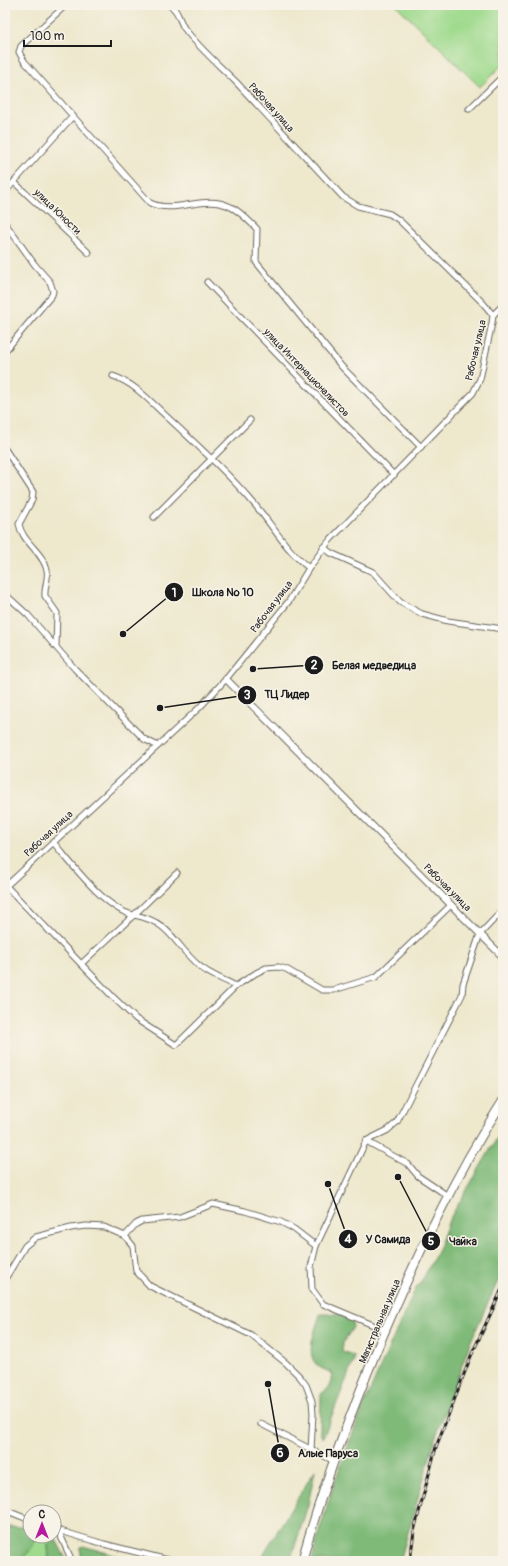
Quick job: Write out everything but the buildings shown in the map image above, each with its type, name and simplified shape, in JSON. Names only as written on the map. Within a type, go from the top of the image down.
[{"type":"main road","name":"Магистральная улица","points":[[302,1561],[334,1461],[386,1330],[427,1236],[448,1196],[503,1101]]},
{"type":"street","points":[[66,5],[21,46],[19,52],[20,57],[73,116],[81,128],[150,203],[165,208],[213,202],[224,204],[240,213],[256,229],[256,262],[342,367],[421,447]]},
{"type":"street","name":"Рабочая улица","points":[[6,886],[199,708],[226,679],[289,601],[324,547],[464,403],[477,386],[488,348],[493,315],[399,220],[390,214],[358,206],[343,197],[184,28],[175,10],[169,5]]},
{"type":"street","points":[[469,109],[503,76]]},
{"type":"street","points":[[5,192],[73,116]]},
{"type":"street","name":"улица Юности","points":[[14,182],[89,253]]},
{"type":"street","points":[[5,223],[35,265],[50,282],[53,290],[52,295],[5,351]]},
{"type":"street","name":"улица Интернационалистов","points":[[207,282],[394,475]]},
{"type":"street","points":[[493,315],[503,305]]},
{"type":"street","points":[[113,376],[122,379],[138,391],[212,458],[256,506],[294,556],[309,568]]},
{"type":"street","points":[[154,517],[250,420]]},
{"type":"street","points":[[5,449],[33,492],[32,500],[19,524],[22,535],[45,564],[47,572],[45,596],[57,613],[56,647]]},
{"type":"street","points":[[324,547],[332,553],[373,572],[400,602],[422,614],[448,621],[503,629]]},
{"type":"street","points":[[5,594],[28,614],[75,669],[144,739],[158,746]]},
{"type":"street","name":"Рабочая улица","points":[[226,679],[503,957]]},
{"type":"street","points":[[53,842],[82,875],[112,905],[122,912],[151,919],[160,924],[198,966],[236,986]]},
{"type":"street","points":[[81,964],[177,873]]},
{"type":"street","points":[[6,886],[136,1019],[176,1045],[236,986],[256,973],[272,967],[286,969],[296,973],[322,990],[334,990],[376,977],[451,905]]},
{"type":"street","points":[[386,1330],[323,1304],[316,1295],[311,1283],[311,1272],[316,1246],[366,1141],[388,1130],[397,1122],[462,995],[463,984],[480,934],[503,910]]},
{"type":"street","points":[[366,1141],[408,1164],[418,1176],[448,1196]]},
{"type":"street","points":[[125,1236],[130,1229],[142,1221],[180,1217],[214,1204],[245,1211],[281,1222],[294,1229],[316,1246]]},
{"type":"street","points":[[5,1279],[25,1246],[36,1237],[71,1228],[86,1226],[104,1227],[125,1236],[132,1246],[136,1271],[150,1286],[251,1335],[286,1363],[300,1377],[306,1385],[312,1401],[313,1414],[311,1450]]},
{"type":"street","points":[[261,1424],[334,1461]]},
{"type":"street","points":[[5,1510],[22,1517]]},
{"type":"street","points":[[62,1532],[172,1561]]},
{"type":"street","points":[[62,1542],[72,1561]]},
{"type":"green space","points":[[396,5],[503,5],[503,64],[480,87]]},
{"type":"green space","points":[[503,1128],[503,1270],[470,1343],[435,1439],[400,1561],[312,1561],[321,1526],[344,1457],[385,1356],[415,1290],[424,1277],[439,1248],[449,1220]]},
{"type":"green space","points":[[320,1314],[338,1314],[351,1318],[353,1327],[343,1343],[342,1352],[354,1356],[354,1360],[323,1438],[320,1433],[321,1394],[328,1389],[333,1376],[331,1372],[321,1368],[315,1363],[312,1356],[312,1340]]},
{"type":"green space","points":[[315,1470],[308,1505],[290,1561],[264,1561],[264,1553]]},
{"type":"green space","points":[[5,1527],[22,1527],[22,1544],[33,1544],[32,1547],[22,1558],[12,1561],[5,1561]]},
{"type":"green space","points":[[34,1544],[49,1544],[49,1561],[16,1561],[32,1548]]},
{"type":"green space","points":[[48,1544],[58,1544],[67,1561],[49,1561]]},
{"type":"green space","points":[[83,1546],[135,1561],[82,1561],[80,1548]]},
{"type":"railway","points":[[410,1561],[414,1531],[436,1447],[471,1356],[503,1287]]},
{"type":"place","name":"Школа № 10","points":[[123,634]]},
{"type":"place","name":"Белая медведица","points":[[253,669]]},
{"type":"place","name":"ТЦ Лидер","points":[[160,708]]},
{"type":"place","name":"Чайка","points":[[398,1177]]},
{"type":"place","name":"У Самида","points":[[328,1184]]},
{"type":"place","name":"Алые Паруса","points":[[268,1384]]}]
